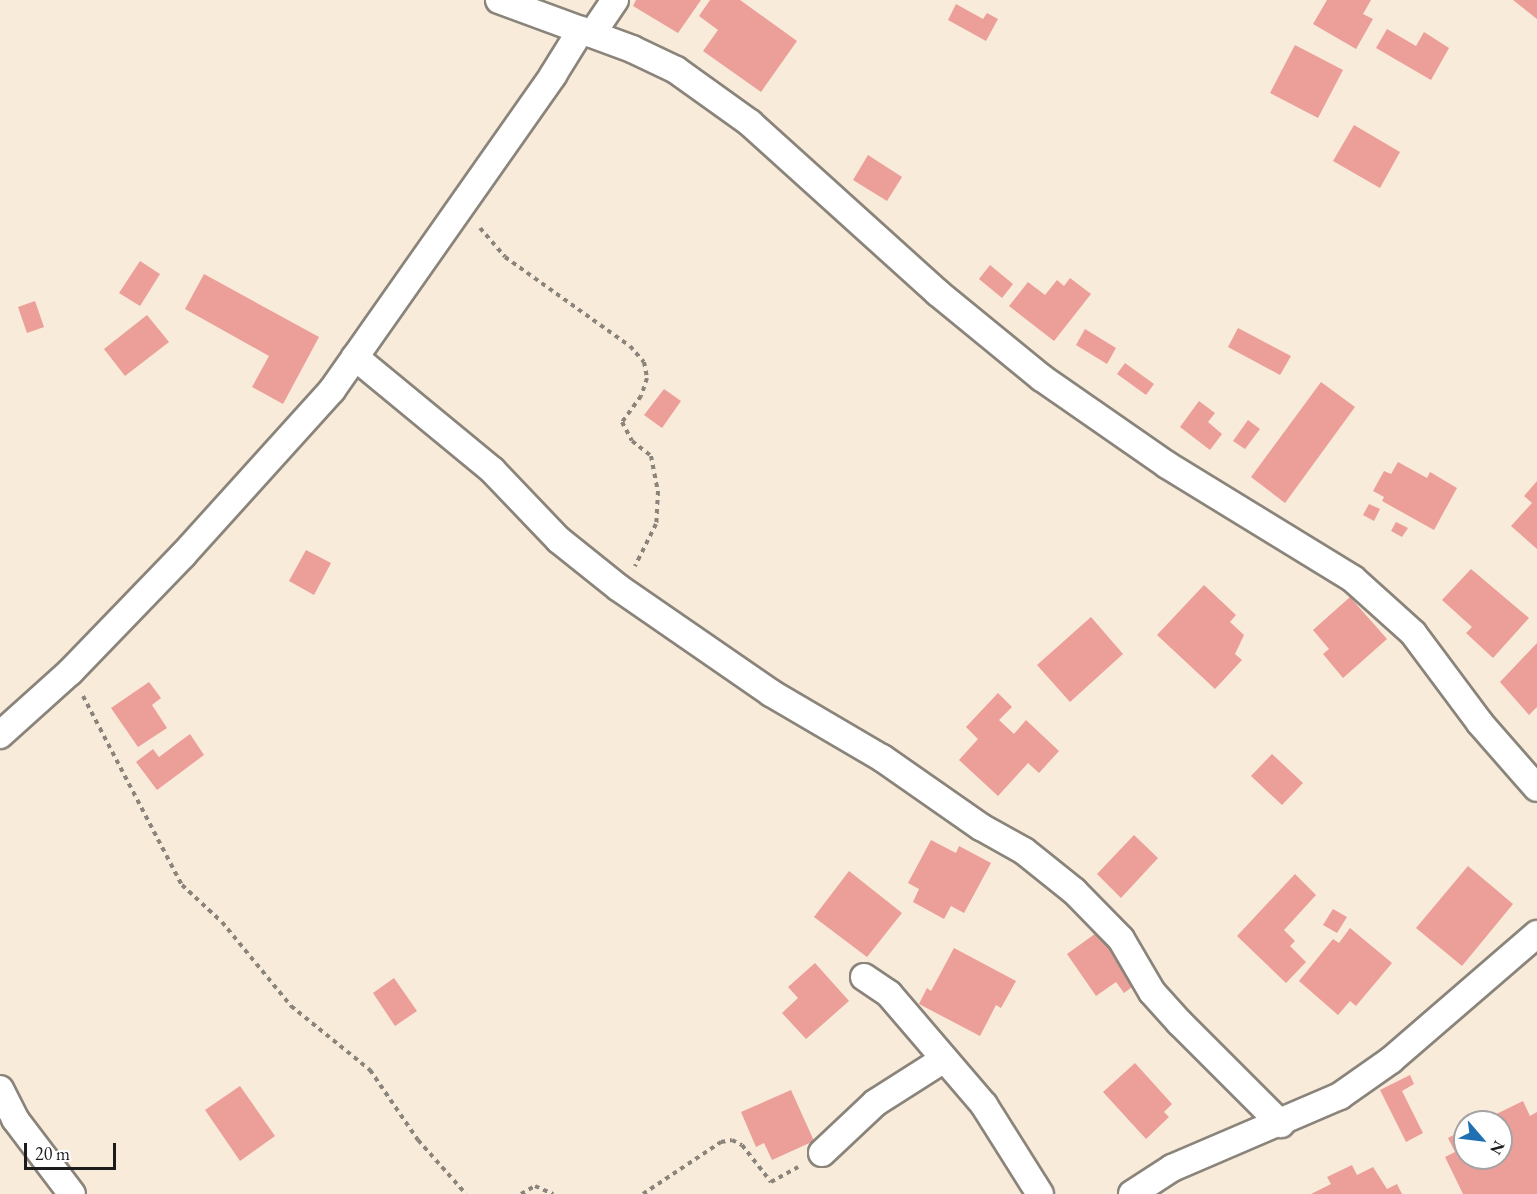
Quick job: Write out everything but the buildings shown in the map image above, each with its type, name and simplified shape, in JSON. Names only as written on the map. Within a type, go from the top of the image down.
[{"type":"street","points":[[499,0],[586,32],[676,70],[741,116],[938,293],[1042,378],[1167,465],[1353,579],[1413,633],[1480,723],[1537,788]]},
{"type":"street","points":[[0,735],[70,672],[207,529],[332,390],[586,32],[615,0]]},
{"type":"street","points":[[355,357],[492,470],[559,540],[619,588],[771,693],[882,758],[1024,851],[1074,891],[1121,939],[1152,992],[1281,1124]]},
{"type":"street","points":[[1132,1194],[1172,1168],[1281,1124],[1340,1096],[1391,1060],[1537,934]]},
{"type":"street","points":[[864,977],[889,994],[984,1105],[1040,1194]]},
{"type":"street","points":[[822,1153],[875,1103],[944,1059]]},
{"type":"street","points":[[0,1089],[15,1119],[72,1194]]},
{"type":"path","points":[[471,193],[480,227],[505,257],[630,346],[644,362],[647,378],[641,396],[622,422],[632,441],[651,456],[658,491],[656,524],[643,555],[619,588]]},
{"type":"path","points":[[70,672],[182,885],[222,922],[291,1006],[370,1070],[418,1140],[466,1194]]},
{"type":"path","points":[[643,1194],[721,1142],[732,1140],[742,1145],[771,1182],[822,1153]]},
{"type":"path","points":[[521,1194],[535,1186],[554,1194]]}]
